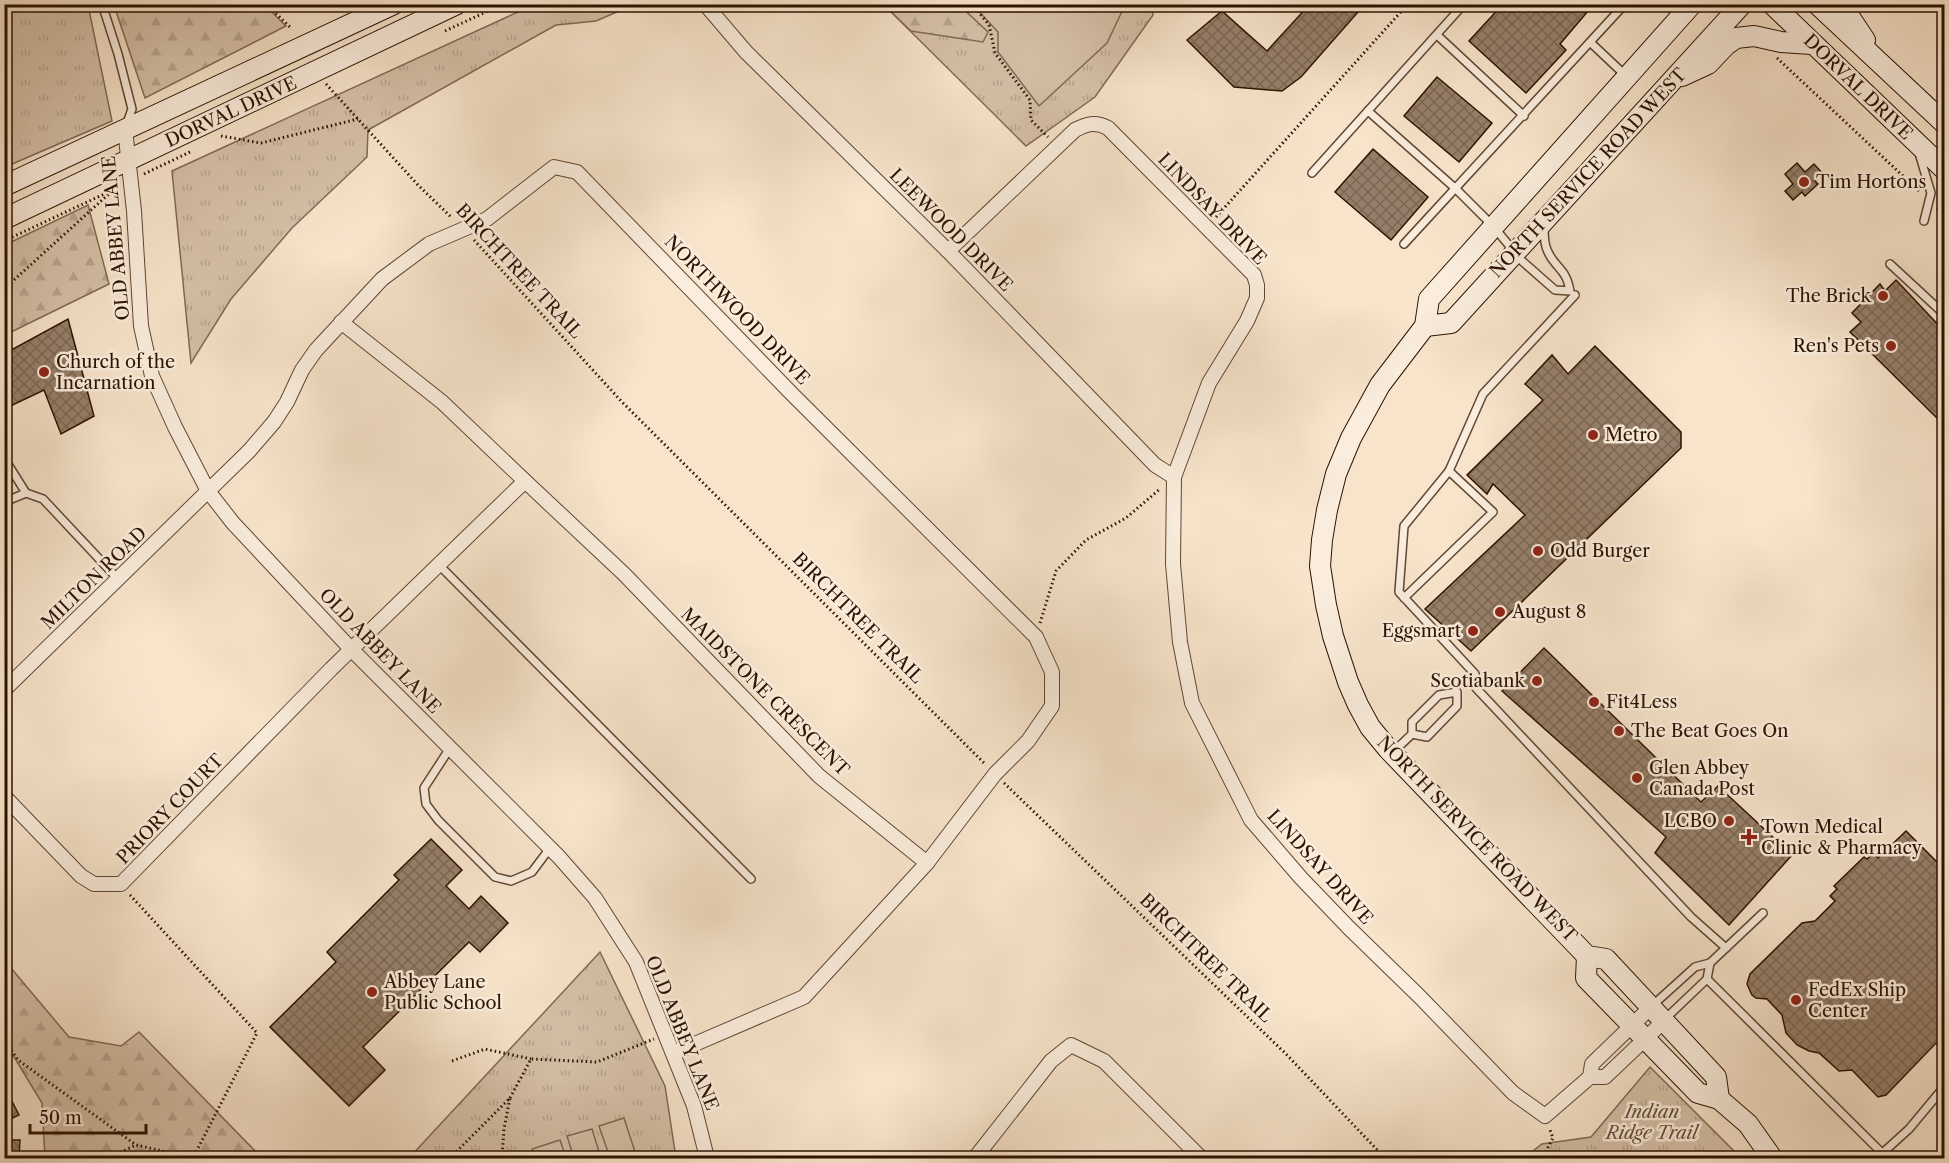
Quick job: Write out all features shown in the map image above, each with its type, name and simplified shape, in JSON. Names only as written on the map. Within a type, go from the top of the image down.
[{"type":"street","name":"DORVAL DRIVE","points":[[4,186],[394,4]]},
{"type":"street","name":"DORVAL DRIVE","points":[[4,219],[457,4]]},
{"type":"street","name":"LEEWOOD DRIVE","points":[[705,4],[746,52],[948,251],[1155,465],[1174,477]]},
{"type":"street","name":"NORTH SERVICE ROAD WEST","points":[[1692,4],[1429,299],[1425,326],[1380,385],[1351,438],[1334,483],[1327,510],[1320,566],[1326,605],[1340,659],[1358,705],[1370,727],[1392,753],[1587,956],[1606,959],[1716,1077],[1719,1099]]},
{"type":"street","name":"NORTH SERVICE ROAD WEST","points":[[1425,326],[1451,323],[1742,4]]},
{"type":"street","name":"DORVAL DRIVE","points":[[1772,4],[1944,169]]},
{"type":"street","name":"DORVAL DRIVE","points":[[1817,4],[1944,123]]},
{"type":"street","points":[[1841,4],[1881,65]]},
{"type":"street","points":[[1675,80],[1708,64],[1726,45],[1737,38],[1754,36],[1782,42],[1812,44]]},
{"type":"street","name":"LINDSAY DRIVE","points":[[948,251],[1075,130],[1086,124],[1098,123],[1108,128],[1254,275],[1257,298],[1247,321],[1209,383],[1174,477],[1173,564],[1180,642],[1192,704],[1251,820],[1301,878],[1349,928],[1513,1093],[1545,1116]]},
{"type":"street","name":"OLD ABBEY LANE","points":[[125,129],[141,326],[152,376],[208,491],[233,523],[351,649],[550,848],[595,898],[636,962],[694,1106],[706,1158]]},
{"type":"street","name":"NORTHWOOD DRIVE","points":[[208,491],[249,451],[274,422],[316,350],[382,279],[429,244],[487,219],[554,167],[577,172],[791,393],[1036,637],[1052,672],[1052,706],[1028,741],[995,774],[927,863]]},
{"type":"street","name":"MAIDSTONE CRESCENT","points":[[341,322],[442,402],[624,574],[819,776],[927,863]]},
{"type":"street","points":[[351,649],[525,481]]},
{"type":"street","name":"MILTON ROAD","points":[[4,690],[208,491]]},
{"type":"street","name":"PRIORY COURT","points":[[4,796],[81,876],[94,884],[121,884],[351,649]]},
{"type":"street","points":[[674,1053],[804,997],[927,863]]},
{"type":"street","name":"NORTH SERVICE ROAD WEST","points":[[1587,956],[1586,978],[1698,1093],[1719,1099],[1748,1124],[1772,1158]]},
{"type":"street","points":[[1545,1116],[1590,1077],[1592,1064],[1639,1031],[1657,1014]]},
{"type":"street","points":[[975,1158],[1051,1061],[1071,1045],[1104,1061],[1201,1158]]},
{"type":"lane","points":[[102,4],[132,109],[125,129]]},
{"type":"lane","points":[[1312,173],[1464,4]]},
{"type":"lane","points":[[1404,244],[1625,4]]},
{"type":"lane","points":[[1437,35],[1524,116]]},
{"type":"lane","points":[[1591,43],[1627,77]]},
{"type":"lane","points":[[1368,111],[1456,189],[1493,226],[1515,253],[1555,290],[1570,291],[1568,277],[1547,252],[1544,221]]},
{"type":"lane","points":[[1915,142],[1931,193],[1924,221]]},
{"type":"lane","points":[[1890,264],[1944,314]]},
{"type":"lane","points":[[1575,295],[1483,394],[1449,471],[1404,526],[1399,592],[1475,674],[1476,687],[1691,916],[1726,948]]},
{"type":"lane","points":[[4,458],[26,494]]},
{"type":"lane","points":[[1404,598],[1493,512],[1449,471]]},
{"type":"lane","points":[[4,502],[26,494],[42,499],[118,580]]},
{"type":"lane","points":[[439,565],[751,879]]},
{"type":"lane","points":[[1392,753],[1412,734],[1412,722],[1439,695],[1457,692],[1457,706],[1427,737],[1412,734]]},
{"type":"lane","points":[[450,748],[424,788],[426,804],[438,820],[495,877],[511,881],[532,872],[550,848]]},
{"type":"lane","points":[[1657,1014],[1695,967],[1710,963],[1763,913]]},
{"type":"lane","points":[[1657,1014],[1707,978],[1710,963]]},
{"type":"lane","points":[[1707,978],[1880,1156],[1909,1128],[1944,1087]]},
{"type":"path","points":[[266,4],[290,27]]},
{"type":"path","points":[[972,4],[989,26],[995,53],[1030,100],[1031,120],[1057,147]]},
{"type":"path","points":[[1206,227],[1408,4]]},
{"type":"path","points":[[1774,55],[1944,215]]},
{"type":"path","name":"BIRCHTREE TRAIL","points":[[326,84],[418,185],[464,228],[622,402],[995,774],[1286,1054],[1385,1158]]},
{"type":"path","points":[[221,136],[261,143],[358,119]]},
{"type":"path","points":[[4,241],[130,181]]},
{"type":"path","points":[[4,289],[114,189]]},
{"type":"path","points":[[1036,637],[1056,572],[1086,540],[1126,518],[1174,477]]},
{"type":"path","points":[[4,1039],[18,1060],[136,1145],[193,1158],[257,1033],[121,884]]},
{"type":"path","points":[[452,1061],[485,1048],[531,1059],[597,1062],[666,1034]]},
{"type":"path","points":[[450,1158],[510,1098],[531,1059]]},
{"type":"path","points":[[502,1158],[504,1129],[510,1098]]},
{"type":"path","points":[[1539,1158],[1545,1153],[1553,1138],[1545,1116]]},
{"type":"path","points":[[108,1158],[136,1145]]},
{"type":"green space","points":[[5,4],[88,5],[112,121],[5,167]]},
{"type":"green space","points":[[1152,4],[1153,15],[1095,97],[1026,146],[884,5]]},
{"type":"green space","points":[[114,5],[265,5],[286,26],[145,98]]},
{"type":"green space","points":[[533,5],[633,5],[596,21],[556,25],[368,130],[367,157],[292,228],[231,299],[191,363],[172,171]]},
{"type":"green space","points":[[884,5],[959,5],[988,32],[983,42],[911,31]]},
{"type":"green space","points":[[973,5],[1125,5],[1107,43],[1039,106],[998,52],[998,32]]},
{"type":"green space","points":[[88,205],[109,284],[5,335],[5,245]]},
{"type":"green space","points":[[600,952],[665,1086],[676,1158],[409,1158]]},
{"type":"green space","points":[[5,961],[69,1037],[121,1046],[139,1032],[262,1158],[45,1158],[42,1103],[5,1042]]},
{"type":"green space","name":"Indian Ridge Trail","points":[[1650,1067],[1741,1158],[1524,1158],[1542,1144],[1591,1137]]},
{"type":"green space","points":[[624,1118],[637,1158],[610,1158],[599,1126]]},
{"type":"green space","points":[[592,1129],[601,1158],[574,1158],[567,1136]]},
{"type":"green space","points":[[560,1140],[566,1158],[535,1158],[532,1149]]},
{"type":"building","points":[[1310,4],[1365,4],[1301,77],[1282,91],[1234,87],[1187,40],[1222,11],[1267,51]]},
{"type":"building","points":[[1503,4],[1594,4],[1560,44],[1566,50],[1526,93],[1469,41]]},
{"type":"building","points":[[1437,77],[1492,123],[1459,162],[1404,116]]},
{"type":"building","points":[[1373,149],[1428,197],[1391,240],[1335,192]]},
{"type":"building","name":"Tim Hortons","points":[[1797,163],[1805,172],[1814,164],[1823,174],[1815,181],[1818,184],[1805,196],[1802,192],[1793,200],[1785,191],[1793,184],[1785,174]]},
{"type":"building","points":[[1896,280],[1944,331],[1944,425],[1850,332],[1861,322],[1852,313],[1880,284],[1885,291]]},
{"type":"building","name":"Church of the Incarnation","points":[[68,319],[94,416],[61,434],[44,390],[4,409],[4,354]]},
{"type":"building","points":[[1595,346],[1681,432],[1681,448],[1471,651],[1425,609],[1525,515],[1493,484],[1487,494],[1467,475],[1543,400],[1525,384],[1552,355],[1568,374]]},
{"type":"building","points":[[1544,648],[1701,802],[1718,786],[1792,855],[1729,925],[1655,853],[1666,837],[1502,691]]},
{"type":"building","points":[[1906,831],[1944,869],[1944,1052],[1936,1043],[1886,1095],[1878,1097],[1852,1070],[1839,1071],[1819,1053],[1797,1045],[1786,1033],[1782,1015],[1767,999],[1756,998],[1752,995],[1747,984],[1750,974],[1802,923],[1815,921],[1835,901],[1830,896],[1837,889],[1834,886],[1864,857],[1867,859],[1874,853],[1878,858]]},
{"type":"building","points":[[431,839],[462,870],[446,886],[469,909],[481,896],[508,923],[480,952],[469,942],[363,1047],[385,1070],[349,1106],[270,1027],[336,962],[327,952],[399,880],[394,875]]},
{"type":"building","points":[[4,1086],[19,1115],[4,1122]]},
{"type":"building","points":[[4,1140],[20,1140],[19,1158],[4,1158]]},
{"type":"place","name":"Tim Hortons","points":[[1804,182]]},
{"type":"place","name":"The Brick","points":[[1883,296]]},
{"type":"place","name":"Ren's Pets","points":[[1891,346]]},
{"type":"place","name":"Church of the Incarnation","points":[[44,372]]},
{"type":"place","name":"Metro","points":[[1593,435]]},
{"type":"place","name":"Odd Burger","points":[[1538,551]]},
{"type":"place","name":"August 8","points":[[1500,612]]},
{"type":"place","name":"Eggsmart","points":[[1473,631]]},
{"type":"place","name":"Scotiabank","points":[[1537,681]]},
{"type":"place","name":"Fit4Less","points":[[1594,702]]},
{"type":"place","name":"The Beat Goes On","points":[[1619,731]]},
{"type":"place","name":"Glen Abbey Canada Post","points":[[1637,778]]},
{"type":"place","name":"LCBO","points":[[1729,821]]},
{"type":"place","name":"Town Medical Clinic & Pharmacy","points":[[1749,837]]},
{"type":"place","name":"Abbey Lane Public School","points":[[372,992]]},
{"type":"place","name":"FedEx Ship Center","points":[[1796,1000]]}]
